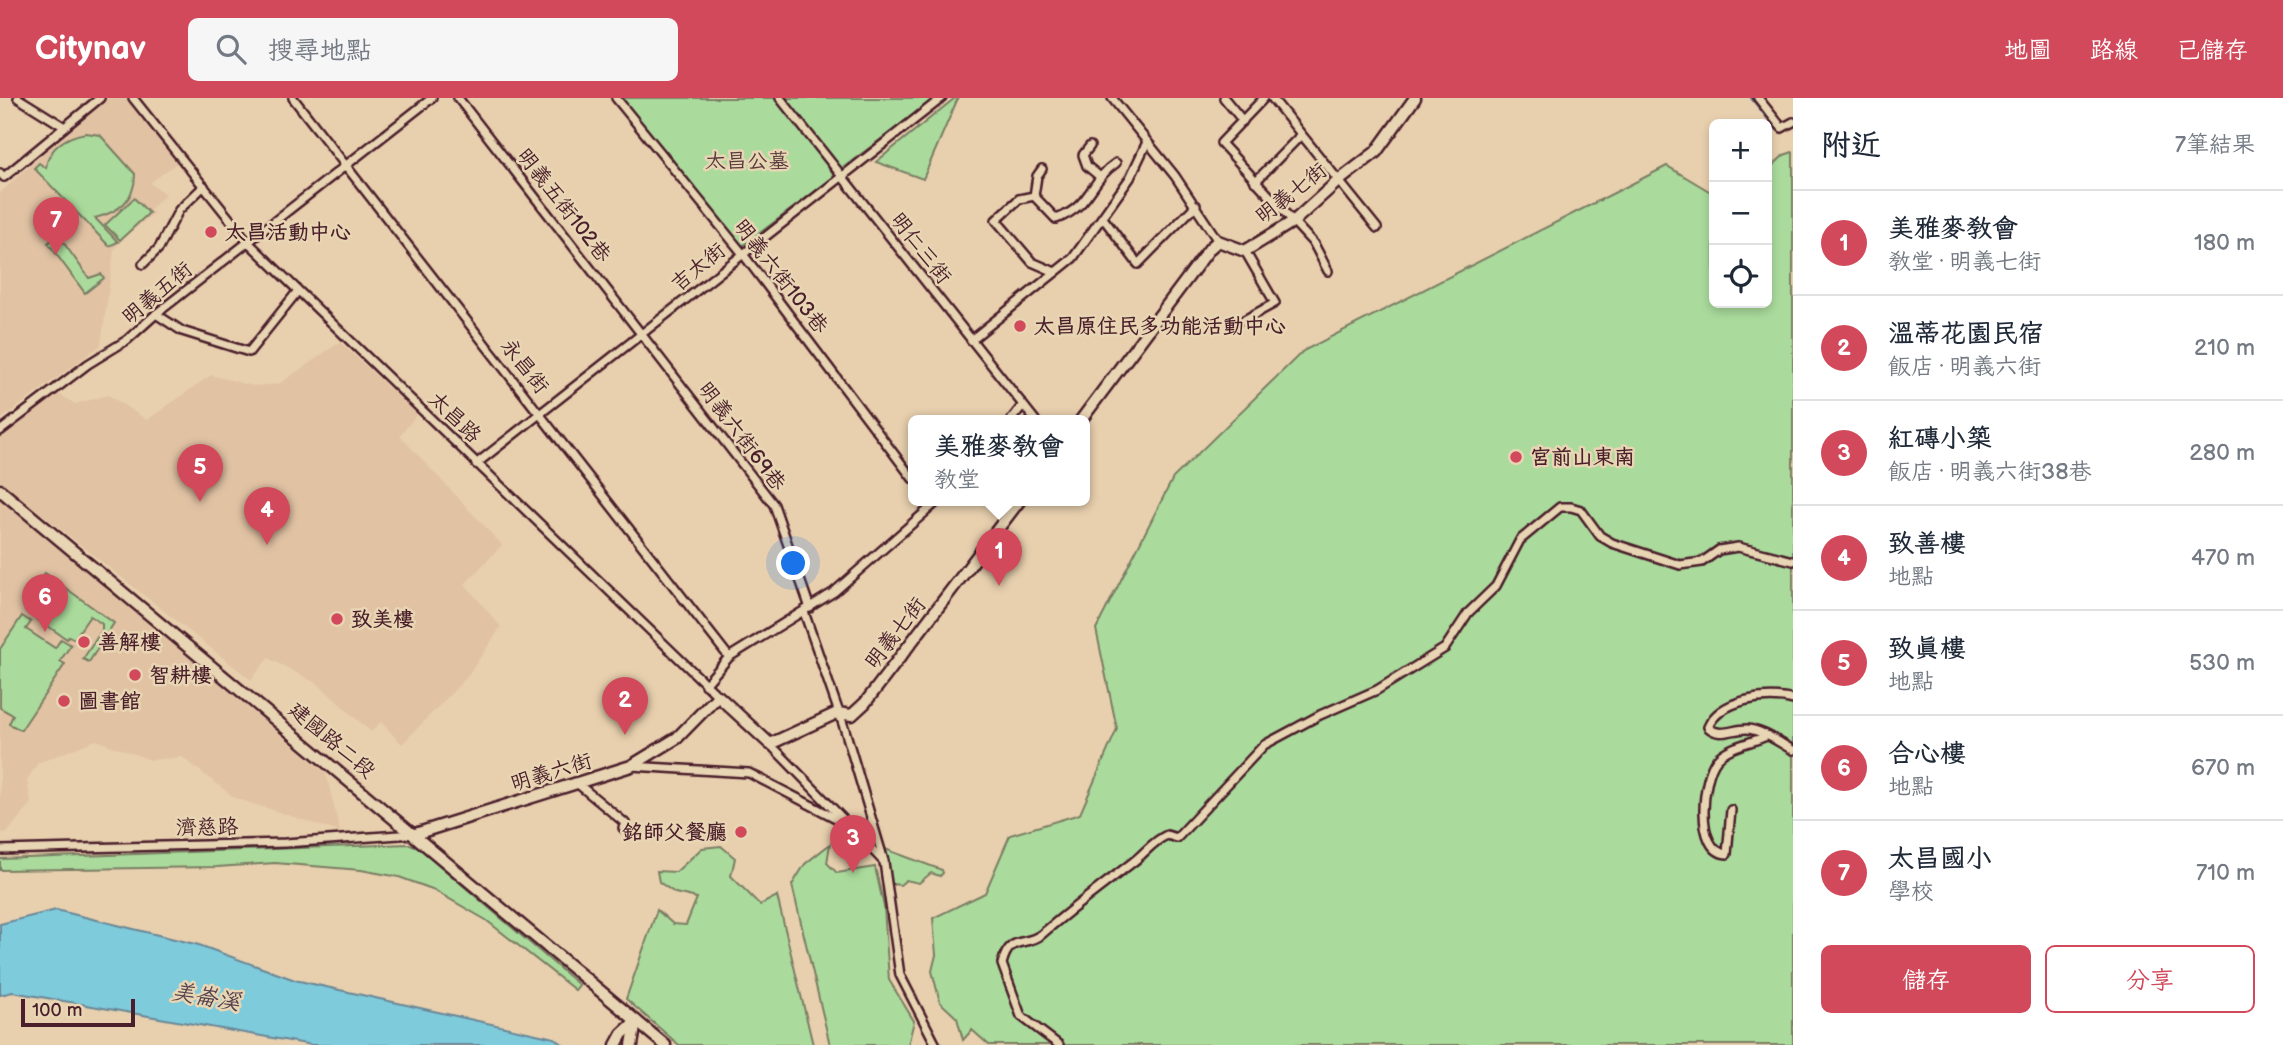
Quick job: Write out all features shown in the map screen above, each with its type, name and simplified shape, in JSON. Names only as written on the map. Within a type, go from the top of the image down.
[{"type":"street","points":[[18,98],[63,126]]},
{"type":"street","points":[[0,173],[4,177],[100,98]]},
{"type":"street","name":"太昌路","points":[[133,98],[248,242],[297,292],[705,685],[770,744]]},
{"type":"street","name":"永昌街","points":[[293,98],[729,657]]},
{"type":"street","name":"明義五街","points":[[0,431],[88,364],[127,340],[156,314],[432,98]]},
{"type":"street","name":"明義五街102巷","points":[[458,98],[643,333]]},
{"type":"street","name":"明義六街103巷","points":[[616,98],[743,254],[908,472]]},
{"type":"street","name":"明仁三街","points":[[780,98],[1031,415]]},
{"type":"street","points":[[1085,415],[1218,241],[1196,205],[1112,98]]},
{"type":"street","points":[[1224,98],[1243,121]]},
{"type":"street","points":[[1264,98],[1221,143],[1314,244],[1328,271]]},
{"type":"street","points":[[1272,98],[1377,228]]},
{"type":"street","name":"明義七街","points":[[1218,241],[1245,251],[1294,221],[1337,181],[1376,152],[1415,98]]},
{"type":"street","points":[[1758,98],[1782,128],[1793,122]]},
{"type":"street","name":"吉太街","points":[[476,464],[940,99]]},
{"type":"street","points":[[1255,182],[1301,135]]},
{"type":"street","points":[[971,340],[1073,258],[1130,178],[1147,142]]},
{"type":"street","points":[[1090,146],[1083,156],[1087,166],[1099,176]]},
{"type":"street","points":[[1034,196],[1056,219],[1078,209],[1099,176],[1116,163]]},
{"type":"street","points":[[1034,196],[1037,176],[1042,169]]},
{"type":"street","points":[[143,264],[159,248],[179,210],[204,186]]},
{"type":"street","points":[[1034,196],[1019,199],[996,220],[1032,262],[1055,272]]},
{"type":"street","points":[[1103,218],[1138,264],[1196,205]]},
{"type":"street","points":[[1244,320],[1275,303],[1245,251]]},
{"type":"street","points":[[156,314],[182,331],[249,352],[297,292]]},
{"type":"street","name":"明義六街69巷","points":[[643,333],[774,505],[884,862],[900,975],[936,1045]]},
{"type":"street","points":[[1015,415],[1023,406]]},
{"type":"street","name":"建國路二段","points":[[0,491],[665,1045]]},
{"type":"street","points":[[705,685],[729,657],[834,592],[930,506]]},
{"type":"street","name":"明義七街","points":[[770,744],[837,713],[852,715],[865,703],[1015,506]]},
{"type":"street","points":[[1059,1045],[1021,1016],[1002,964],[1010,947],[1018,942],[1039,937],[1072,907],[1137,859],[1158,839],[1167,835],[1177,838],[1264,745],[1320,715],[1377,690],[1440,652],[1468,612],[1496,586],[1520,540],[1560,508],[1581,510],[1600,536],[1612,543],[1679,565],[1702,562],[1719,550],[1738,547],[1793,561]]},
{"type":"street","name":"明義六街","points":[[415,834],[631,766],[677,738],[718,696]]},
{"type":"street","points":[[1793,700],[1769,696],[1755,698],[1728,709],[1708,727],[1713,732],[1722,733],[1748,729],[1793,750]]},
{"type":"street","points":[[1731,810],[1727,854],[1721,853],[1708,842],[1704,829],[1710,776],[1717,759],[1737,747],[1766,736]]},
{"type":"street","points":[[770,744],[884,862]]},
{"type":"street","points":[[631,766],[749,773],[849,825]]},
{"type":"street","points":[[578,784],[625,823],[623,828]]},
{"type":"street","name":"濟慈路","points":[[0,850],[285,843],[415,834]]},
{"type":"street","points":[[616,1045],[622,1034],[636,1021]]},
{"type":"street","points":[[633,1043],[636,1021]]},
{"type":"shaded area","points":[[103,98],[125,98],[178,162],[150,183],[166,194],[149,210],[154,213],[122,239],[114,250],[101,345],[0,420],[0,193]]},
{"type":"shaded area","points":[[340,342],[417,414],[400,436],[502,545],[465,584],[501,627],[467,677],[402,744],[381,722],[371,732],[318,684],[268,658],[251,680],[0,481],[0,435],[59,394],[75,404],[108,395],[147,420],[211,375],[253,386],[279,384]]},
{"type":"shaded area","points":[[0,499],[326,773],[340,832],[235,798],[182,757],[151,760],[96,740],[38,763],[27,780],[31,803],[7,833],[0,832]]},
{"type":"green space","name":"太昌公墓","points":[[616,98],[776,98],[838,174],[737,250]]},
{"type":"green space","points":[[785,98],[936,98],[841,169]]},
{"type":"green space","points":[[958,98],[923,179],[876,162]]},
{"type":"green space","points":[[86,133],[100,135],[135,174],[129,198],[118,208],[95,218],[118,242],[109,246],[34,168],[39,163],[46,168],[55,148],[72,137]]},
{"type":"green space","points":[[1793,152],[1793,1045],[989,1045],[972,1030],[963,1040],[957,1018],[940,1002],[932,971],[936,955],[933,918],[985,893],[1010,835],[1080,814],[1117,729],[1096,629],[1173,478],[1303,351],[1667,166],[1709,191],[1709,308],[1772,308],[1772,166],[1784,155]]},
{"type":"green space","points":[[134,198],[149,213],[120,240],[105,225]]},
{"type":"green space","points":[[58,235],[89,278],[101,274],[104,278],[85,293],[48,243]]},
{"type":"green space","points":[[45,573],[114,623],[89,662],[83,659],[102,630],[102,624],[90,616],[74,639],[69,636],[67,639],[25,611]]},
{"type":"green space","points":[[22,616],[31,622],[26,629],[55,648],[61,639],[71,645],[60,661],[65,664],[21,730],[9,724],[13,715],[0,708],[0,649]]},
{"type":"green space","points":[[409,844],[418,847],[579,985],[575,990],[486,920],[432,889],[399,877],[361,870],[275,863],[217,867],[0,870],[0,859]]},
{"type":"green space","points":[[830,844],[827,863],[837,873],[875,867],[884,907],[889,980],[914,1021],[908,1045],[830,1045],[792,885],[805,864]]},
{"type":"green space","points":[[721,846],[735,858],[731,876],[760,905],[777,896],[813,1045],[679,1045],[626,999],[657,910],[673,924],[686,925],[697,898],[675,893],[659,882],[657,871],[676,872],[702,848]]},
{"type":"green space","points":[[885,849],[942,870],[943,873],[940,876],[931,873],[919,883],[906,880],[900,885],[892,884]]},
{"type":"water","name":"美崙溪","points":[[56,910],[199,945],[295,980],[554,1038],[564,1045],[312,1045],[13,992],[0,995],[0,924]]},
{"type":"waterway","points":[[1751,98],[1776,129]]},
{"type":"place","name":"太昌活動中心","points":[[211,232]]},
{"type":"place","name":"太昌國小","points":[[56,255]]},
{"type":"place","name":"太昌原住民多功能活動中心","points":[[1020,326]]},
{"type":"place","name":"宮前山東南","points":[[1516,457]]},
{"type":"place","name":"致真樓","points":[[200,502]]},
{"type":"place","name":"致善樓","points":[[267,545]]},
{"type":"place","name":"美雅麥教會","points":[[999,586]]},
{"type":"place","name":"致美樓","points":[[337,619]]},
{"type":"place","name":"合心樓","points":[[45,632]]},
{"type":"place","name":"善解樓","points":[[84,642]]},
{"type":"place","name":"智耕樓","points":[[135,675]]},
{"type":"place","name":"圖書館","points":[[64,701]]},
{"type":"place","name":"溫蒂花園民宿","points":[[625,735]]},
{"type":"place","name":"銘師父餐廳","points":[[741,832]]},
{"type":"place","name":"紅磚小築","points":[[853,873]]}]
